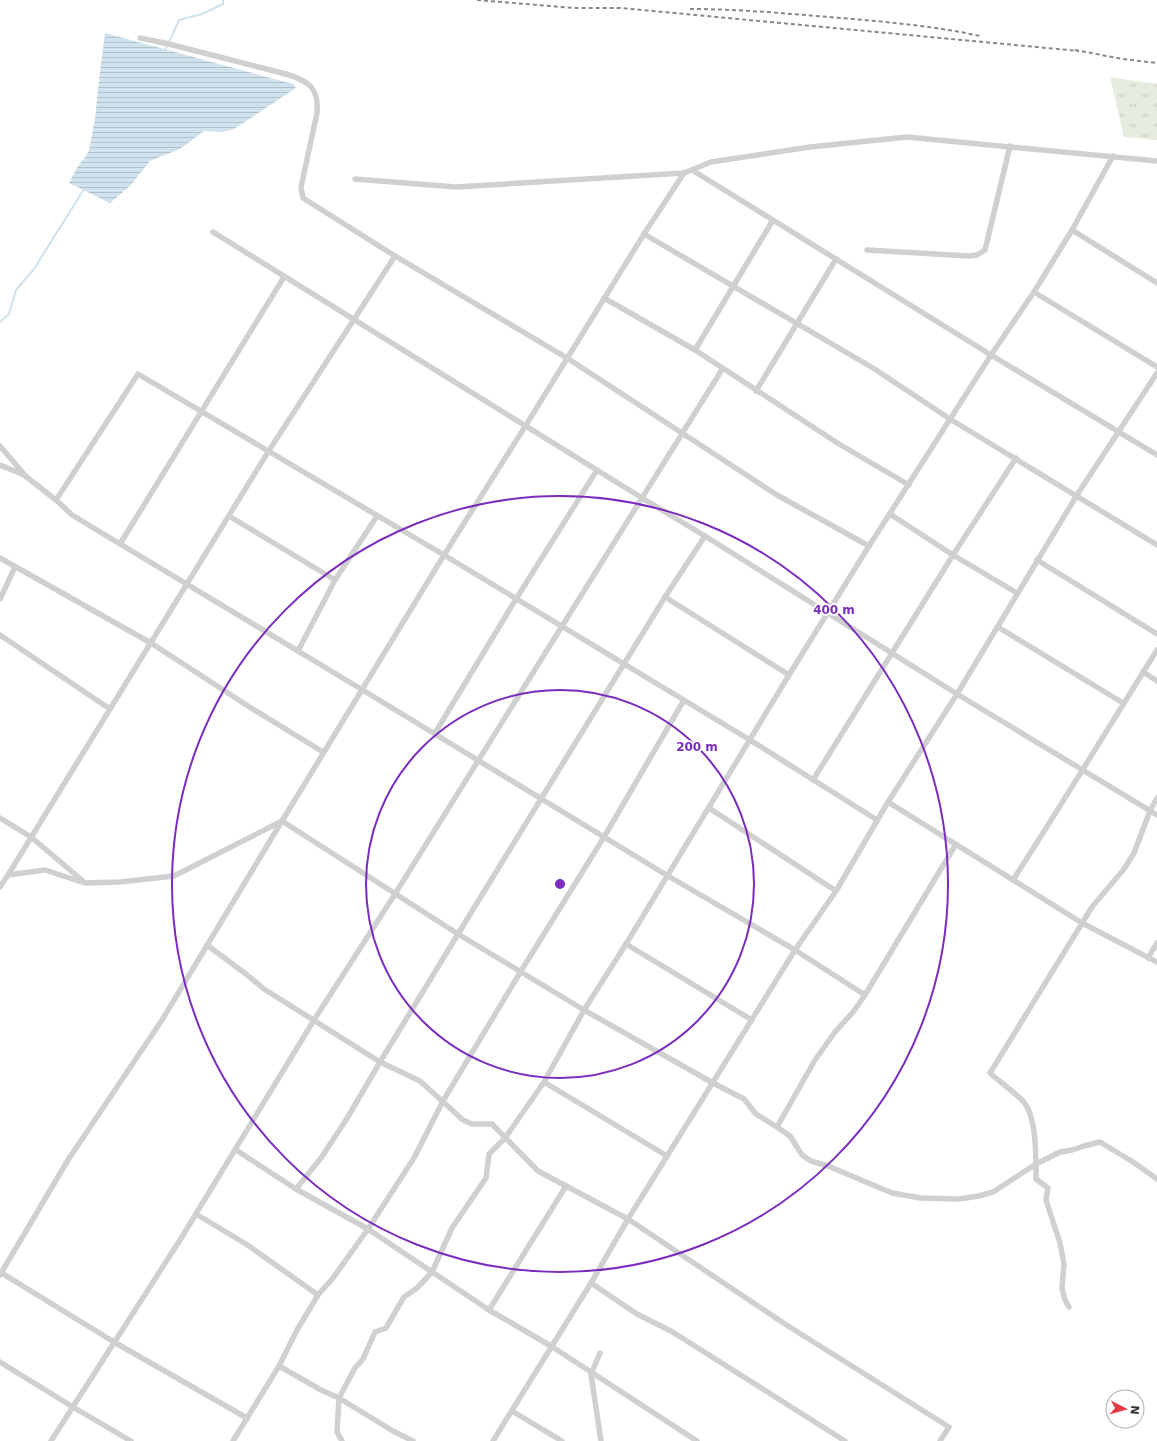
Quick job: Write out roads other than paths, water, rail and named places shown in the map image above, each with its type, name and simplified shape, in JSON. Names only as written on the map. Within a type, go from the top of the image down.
[{"type":"street","points":[[140,38],[286,74],[310,85],[317,95],[318,103],[301,187],[303,198],[395,256],[567,358],[777,495],[869,546]]},
{"type":"street","points":[[355,179],[456,187],[684,173],[711,162],[810,147],[907,137],[1157,161]]},
{"type":"street","points":[[867,250],[969,256],[977,255],[984,250],[1010,146]]},
{"type":"street","points":[[342,1441],[337,1432],[339,1398],[355,1368],[363,1359],[375,1332],[386,1328],[404,1297],[417,1288],[432,1272],[452,1228],[486,1178],[489,1154],[505,1138],[544,1082],[584,1010],[668,876],[789,675],[950,419],[1034,292],[1072,230],[1113,156]]},
{"type":"street","points":[[692,170],[991,355],[1157,454]]},
{"type":"street","points":[[247,1418],[114,1342],[0,1273],[68,1160],[162,1020],[361,689],[644,234],[684,173]]},
{"type":"street","points":[[695,350],[773,220]]},
{"type":"street","points":[[1072,230],[1157,283]]},
{"type":"street","points":[[213,232],[705,536],[957,694],[1157,815]]},
{"type":"street","points":[[644,234],[873,368],[950,419],[1157,545]]},
{"type":"street","points":[[0,887],[268,452],[395,256]]},
{"type":"street","points":[[756,391],[836,259]]},
{"type":"street","points":[[120,544],[284,276]]},
{"type":"street","points":[[1034,292],[1157,367]]},
{"type":"street","points":[[604,298],[695,350],[839,444],[909,485]]},
{"type":"street","points":[[51,1441],[196,1214],[314,1020],[395,894],[723,368]]},
{"type":"street","points":[[493,1441],[591,1283],[628,1219],[795,950],[836,890],[888,802],[957,694],[1077,495],[1157,373]]},
{"type":"street","points":[[56,500],[138,374],[201,410],[268,452],[444,555],[625,664],[877,820]]},
{"type":"street","points":[[0,446],[24,475],[56,500],[72,515],[435,733],[668,876],[795,950],[865,995]]},
{"type":"street","points":[[813,780],[1016,458]]},
{"type":"street","points":[[0,465],[24,475]]},
{"type":"street","points":[[435,733],[516,599],[597,470]]},
{"type":"street","points":[[890,514],[953,556],[1017,593]]},
{"type":"street","points":[[229,516],[335,580]]},
{"type":"street","points":[[298,651],[335,580],[377,516]]},
{"type":"street","points":[[296,1189],[321,1158],[346,1120],[541,798],[665,597],[705,536]]},
{"type":"street","points":[[0,558],[151,643],[251,708],[323,752]]},
{"type":"street","points":[[1037,560],[1157,634]]},
{"type":"street","points":[[0,599],[15,567]]},
{"type":"street","points":[[665,597],[789,675]]},
{"type":"street","points":[[998,627],[1123,703]]},
{"type":"street","points":[[0,635],[110,709]]},
{"type":"street","points":[[1013,880],[1157,650]]},
{"type":"street","points":[[1143,672],[1157,681]]},
{"type":"street","points":[[233,1441],[279,1366],[297,1330],[318,1295],[333,1278],[368,1229],[414,1158],[443,1101],[604,836],[684,700]]},
{"type":"street","points":[[1070,1307],[1065,1300],[1062,1288],[1064,1264],[1060,1243],[1046,1200],[1048,1188],[1036,1179],[1032,1125],[1029,1113],[1023,1102],[990,1073],[1092,907],[1124,869],[1134,853],[1150,811],[1157,798]]},
{"type":"street","points":[[888,802],[1082,923],[1157,962]]},
{"type":"street","points":[[709,808],[836,890]]},
{"type":"street","points":[[0,818],[31,837],[85,883]]},
{"type":"street","points":[[8,875],[45,870],[85,883],[120,882],[174,876],[282,821]]},
{"type":"street","points":[[282,821],[458,934],[584,1010],[744,1099],[756,1114],[777,1126],[790,1136],[802,1155],[811,1161],[828,1166],[892,1193],[921,1198],[959,1199],[979,1196],[1002,1187],[1036,1164],[1060,1152],[1100,1142],[1157,1179]]},
{"type":"street","points":[[777,1126],[815,1060],[835,1032],[853,1012],[865,995],[956,844]]},
{"type":"street","points":[[1148,958],[1157,943]]},
{"type":"street","points":[[626,944],[752,1020]]},
{"type":"street","points":[[207,945],[264,989],[380,1062],[420,1081],[463,1120],[472,1124],[492,1124],[538,1171],[628,1219],[786,1324],[949,1426],[940,1441]]},
{"type":"street","points":[[544,1082],[668,1156]]},
{"type":"street","points":[[236,1150],[296,1189],[368,1229],[489,1310],[551,1346],[591,1374],[697,1441]]},
{"type":"street","points":[[489,1310],[566,1186]]},
{"type":"street","points":[[196,1214],[246,1244],[318,1295]]},
{"type":"street","points":[[591,1283],[637,1314],[671,1331],[845,1441]]},
{"type":"street","points":[[600,1353],[591,1374],[601,1441]]},
{"type":"street","points":[[0,1362],[131,1441]]},
{"type":"street","points":[[279,1366],[321,1390],[339,1398],[393,1431],[413,1441]]},
{"type":"street","points":[[512,1411],[562,1441]]},
{"type":"water","points":[[105,33],[293,84],[296,88],[234,129],[222,132],[204,131],[180,149],[150,161],[130,186],[110,203],[69,183],[89,150],[95,119]]},
{"type":"waterway","points":[[165,51],[179,20],[202,14],[223,4],[223,0]]},
{"type":"waterway","points":[[0,322],[9,314],[16,290],[34,269],[84,189]]},
{"type":"railway","points":[[477,0],[574,8],[621,8],[1079,51]]},
{"type":"railway","points":[[690,9],[766,12],[876,21],[928,27],[980,36]]},
{"type":"railway","points":[[1075,50],[1123,59],[1157,63]]}]
